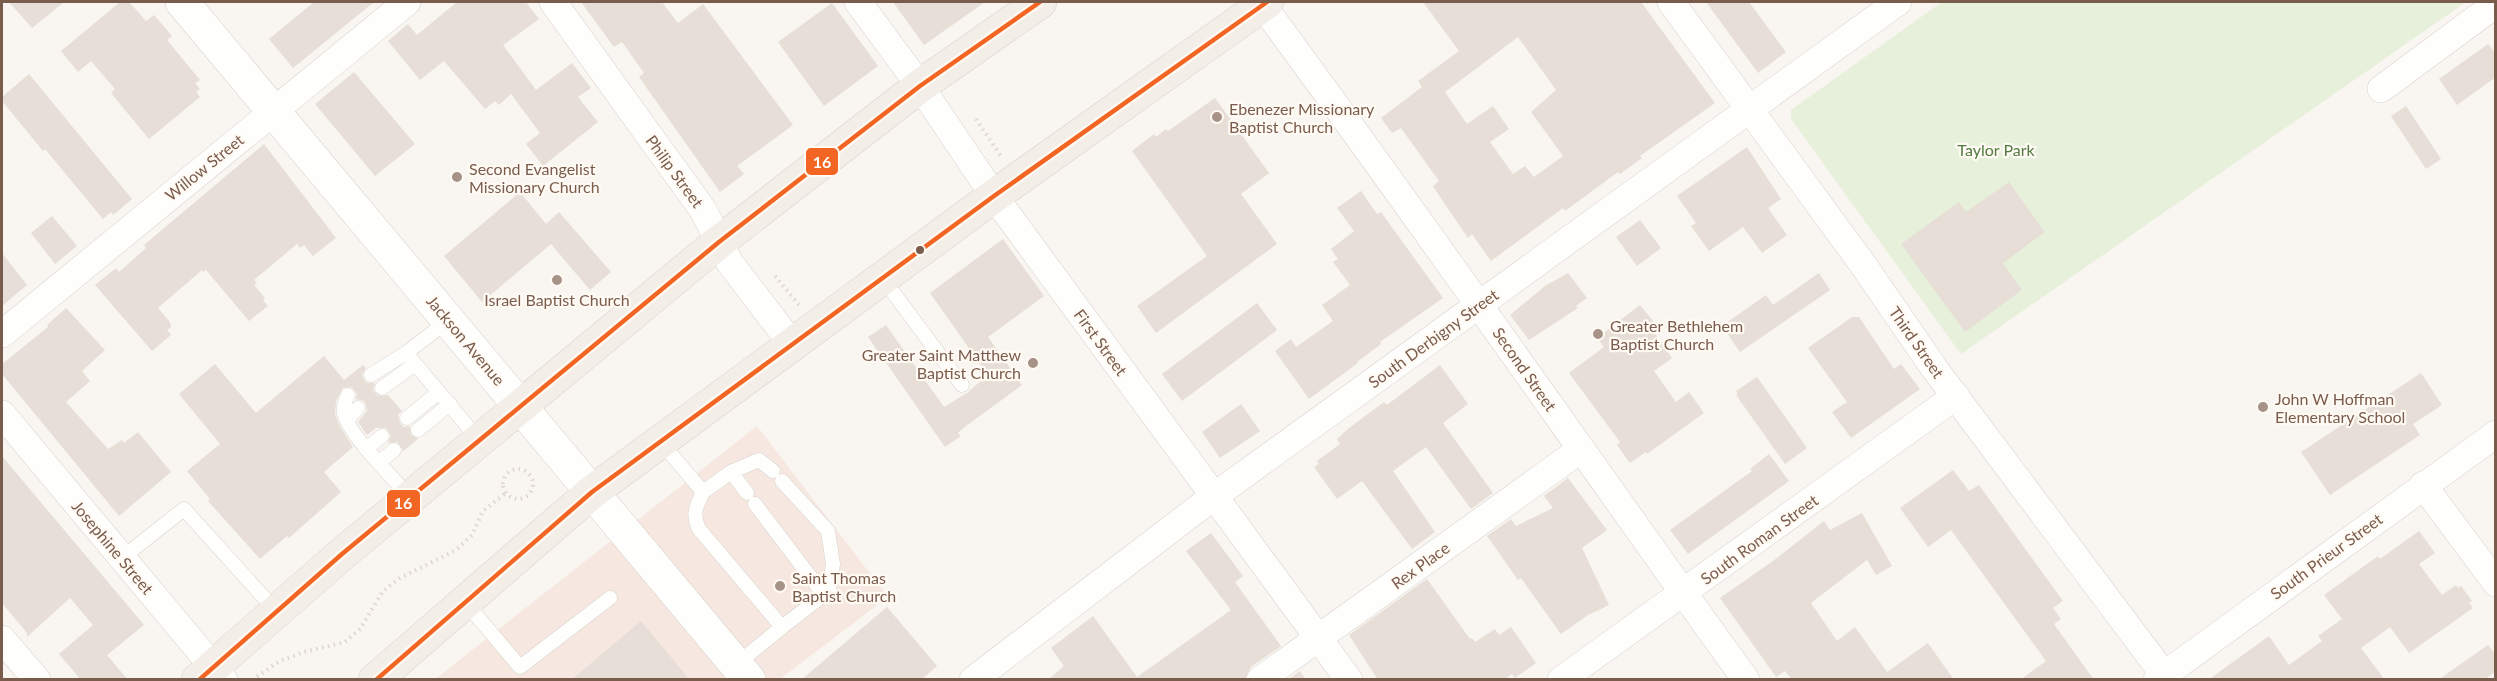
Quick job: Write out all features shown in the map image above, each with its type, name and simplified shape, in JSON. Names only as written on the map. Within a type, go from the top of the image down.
[{"type":"main road","points":[[211,675],[276,611],[410,497],[719,242],[920,86],[1040,2]]},
{"type":"main road","points":[[375,680],[592,492],[994,196],[1263,2]]},
{"type":"street","name":"Jackson Avenue","points":[[182,2],[743,672]]},
{"type":"street","name":"Willow Street","points":[[2,334],[407,2]]},
{"type":"street","name":"Philip Street","points":[[553,2],[703,210],[730,263],[792,344]]},
{"type":"street","name":"First Street","points":[[858,2],[920,86],[994,196],[1349,680]]},
{"type":"street","name":"Second Street","points":[[1263,2],[1746,680]]},
{"type":"street","name":"Third Street","points":[[1671,2],[2163,678]]},
{"type":"street","name":"South Derbigny Street","points":[[973,680],[1214,497],[1898,2]]},
{"type":"street","points":[[2380,89],[2496,4]]},
{"type":"street","name":"South Roman Street","points":[[1561,680],[1956,396]]},
{"type":"street","name":"Josephine Street","points":[[2,414],[122,558],[211,675]]},
{"type":"street","name":"South Prieur Street","points":[[2163,678],[2423,485],[2496,434]]},
{"type":"street","name":"Rex Place","points":[[1260,680],[1580,450]]},
{"type":"street","points":[[2423,485],[2496,583]]},
{"type":"street","points":[[2,639],[37,680]]},
{"type":"lane","points":[[883,279],[962,385]]},
{"type":"lane","points":[[371,375],[406,353],[448,320]]},
{"type":"lane","points":[[406,353],[479,440]]},
{"type":"lane","points":[[382,388],[415,364]]},
{"type":"lane","points":[[407,418],[439,392]]},
{"type":"lane","points":[[348,395],[344,406],[347,420],[367,448],[410,497]]},
{"type":"lane","points":[[418,430],[450,404]]},
{"type":"lane","points":[[347,420],[358,408]]},
{"type":"lane","points":[[367,448],[382,436]]},
{"type":"lane","points":[[660,441],[703,492]]},
{"type":"lane","points":[[379,462],[394,450]]},
{"type":"lane","points":[[743,672],[782,627],[829,591],[833,564],[828,531],[778,476],[759,460],[731,472],[703,492],[694,510],[694,518],[699,529],[782,627]]},
{"type":"lane","points":[[731,472],[824,595]]},
{"type":"lane","points":[[122,558],[184,509],[276,611]]},
{"type":"lane","points":[[465,602],[520,667],[610,598]]},
{"type":"path","points":[[972,115],[1004,159]]},
{"type":"path","points":[[771,272],[800,306]]},
{"type":"path","points":[[521,469],[530,474],[532,488],[527,496],[513,498],[506,493],[503,483],[507,474],[521,469]]},
{"type":"path","points":[[252,680],[280,662],[304,652],[345,642],[360,629],[383,591],[400,578],[456,550],[472,535],[483,511],[506,493]]},
{"type":"shaded area","points":[[757,426],[888,597],[780,679],[434,680]]},
{"type":"green space","name":"Taylor Park","points":[[1942,2],[2466,2],[1961,354],[1791,119],[1791,110]]},
{"type":"building","points":[[9,2],[64,2],[32,28]]},
{"type":"building","points":[[120,2],[129,2],[146,21],[154,15],[172,36],[167,40],[200,80],[195,83],[200,89],[196,92],[200,97],[149,139],[111,93],[115,89],[91,61],[78,72],[61,51]]},
{"type":"building","points":[[314,2],[374,2],[293,68],[269,39]]},
{"type":"building","points":[[457,2],[526,2],[539,19],[503,45],[536,90],[572,63],[591,88],[578,97],[598,122],[543,166],[526,144],[540,133],[511,94],[499,105],[495,101],[485,109],[444,61],[420,80],[388,41],[408,24],[417,35]]},
{"type":"building","points":[[581,2],[662,2],[678,23],[703,4],[793,125],[737,166],[744,174],[720,192],[639,77],[644,73],[622,42],[614,47]]},
{"type":"building","points":[[893,2],[985,2],[924,45]]},
{"type":"building","points":[[1423,2],[1641,2],[1715,103],[1640,156],[1642,158],[1620,174],[1618,172],[1565,211],[1563,208],[1491,261],[1472,234],[1468,238],[1440,197],[1433,186],[1439,181],[1401,128],[1392,133],[1381,118],[1422,87],[1418,81],[1459,51]],"holes":[[[1518,37],[1556,90],[1531,112],[1563,156],[1534,177],[1525,166],[1513,174],[1490,142],[1509,129],[1493,106],[1467,124],[1445,92]]]},
{"type":"building","points":[[1706,2],[1749,2],[1786,52],[1758,73]]},
{"type":"building","points":[[832,3],[878,66],[824,106],[778,42]]},
{"type":"building","points":[[2488,44],[2496,54],[2496,77],[2457,105],[2439,79]]},
{"type":"building","points":[[354,72],[415,144],[375,176],[315,104]]},
{"type":"building","points":[[29,74],[132,199],[113,215],[111,212],[103,219],[2,101],[2,97]]},
{"type":"building","points":[[1215,98],[1269,173],[1241,194],[1277,244],[1156,333],[1137,306],[1207,256],[1132,151],[1154,134],[1156,137],[1166,129],[1168,131]]},
{"type":"building","points":[[2406,106],[2441,159],[2426,169],[2391,116]]},
{"type":"building","points":[[264,144],[336,238],[313,256],[304,245],[300,248],[297,244],[254,280],[257,283],[254,285],[265,298],[263,300],[268,306],[249,321],[206,270],[203,272],[202,270],[158,308],[170,322],[171,327],[167,330],[171,335],[152,351],[95,285],[116,268],[119,272],[146,248],[144,245]]},
{"type":"building","points":[[1747,147],[1781,199],[1768,208],[1787,235],[1762,253],[1743,227],[1709,251],[1691,226],[1696,223],[1677,196]]},
{"type":"building","points":[[2009,182],[2045,232],[2003,263],[2022,290],[1965,332],[1901,244],[1959,202],[1966,212]]},
{"type":"building","points":[[1361,191],[1377,214],[1381,212],[1443,298],[1380,342],[1381,344],[1358,363],[1309,399],[1275,351],[1291,339],[1296,347],[1333,321],[1322,305],[1350,285],[1333,262],[1338,259],[1331,249],[1354,231],[1337,208]]},
{"type":"building","points":[[520,192],[546,224],[559,212],[611,272],[590,290],[551,244],[482,302],[444,256]]},
{"type":"building","points":[[52,216],[77,246],[55,264],[31,233]]},
{"type":"building","points":[[1640,220],[1661,248],[1637,266],[1616,237]]},
{"type":"building","points":[[1003,239],[1044,296],[988,337],[1022,385],[962,429],[958,433],[961,436],[945,447],[868,337],[886,325],[944,407],[967,393],[988,375],[930,293]]},
{"type":"building","points":[[2,253],[27,285],[2,306]]},
{"type":"building","points":[[1568,273],[1587,298],[1576,306],[1578,308],[1529,340],[1510,315],[1545,286]]},
{"type":"building","points":[[1819,273],[1830,290],[1740,352],[1722,326],[1766,295],[1773,305]]},
{"type":"building","points":[[1257,303],[1277,330],[1182,401],[1162,374]]},
{"type":"building","points":[[1640,305],[1658,327],[1653,331],[1672,358],[1654,371],[1676,402],[1689,392],[1704,413],[1647,454],[1646,452],[1630,463],[1617,445],[1620,442],[1569,373],[1604,347],[1597,338]]},
{"type":"building","points":[[66,308],[105,350],[82,371],[90,381],[66,402],[108,449],[122,440],[124,443],[138,432],[171,472],[119,516],[2,374],[2,364],[48,327],[47,325]]},
{"type":"building","points":[[1852,317],[1859,317],[1894,369],[1901,364],[1920,389],[1851,438],[1832,412],[1847,402],[1808,348]]},
{"type":"building","points":[[324,356],[344,380],[363,365],[366,368],[362,375],[364,380],[367,383],[375,383],[373,390],[378,396],[388,395],[402,411],[398,415],[400,423],[404,427],[410,426],[411,435],[418,439],[403,451],[398,442],[388,443],[391,435],[386,428],[376,428],[367,435],[358,422],[367,411],[364,401],[356,399],[357,394],[352,387],[343,388],[336,401],[335,414],[340,427],[353,447],[324,472],[341,492],[289,538],[287,536],[260,559],[208,501],[210,499],[187,471],[220,444],[179,394],[215,364],[256,413]]},
{"type":"building","points":[[1440,365],[1468,404],[1443,423],[1493,493],[1471,509],[1426,447],[1393,471],[1435,532],[1412,549],[1362,481],[1337,499],[1314,467],[1319,464],[1317,461],[1340,444],[1337,439],[1349,428],[1384,402],[1387,405]]},
{"type":"building","points":[[2421,373],[2442,405],[2413,424],[2420,435],[2330,495],[2301,452]]},
{"type":"building","points":[[1757,377],[1807,448],[1785,464],[1736,395],[1738,394],[1736,391]]},
{"type":"building","points":[[1241,404],[1260,431],[1220,458],[1202,432]]},
{"type":"building","points":[[1769,454],[1789,481],[1688,554],[1670,530],[1752,471],[1750,469]]},
{"type":"building","points":[[2,456],[144,625],[107,655],[128,680],[81,680],[59,654],[93,625],[70,598],[27,637],[27,633],[2,603]]},
{"type":"building","points":[[1953,470],[1969,491],[1979,485],[2063,601],[2053,608],[2061,619],[2054,624],[2094,680],[2020,680],[2046,661],[1951,530],[1928,547],[1900,508]]},
{"type":"building","points":[[1568,478],[1607,530],[1582,548],[1609,605],[1588,615],[1561,634],[1521,578],[1518,580],[1487,536],[1511,519],[1516,526],[1553,508],[1544,496]]},
{"type":"building","points":[[1862,513],[1892,566],[1876,575],[1867,560],[1811,603],[1837,641],[1855,627],[1887,672],[1928,643],[1954,680],[1792,680],[1785,671],[1776,677],[1720,598],[1773,561],[1824,521],[1830,530]]},
{"type":"building","points":[[2419,531],[2435,553],[2419,564],[2442,595],[2456,585],[2458,588],[2461,586],[2472,601],[2469,603],[2473,608],[2409,653],[2390,627],[2361,648],[2385,680],[2208,680],[2269,636],[2289,665],[2322,641],[2318,636],[2342,619],[2324,595],[2378,556],[2380,559]]},
{"type":"building","points":[[1211,533],[1243,576],[1235,582],[1281,646],[1251,667],[1245,680],[1048,680],[1064,666],[1051,648],[1093,616],[1137,677],[1231,610],[1186,551]]},
{"type":"building","points":[[1427,579],[1470,639],[1472,638],[1475,642],[1495,629],[1499,635],[1511,627],[1536,663],[1515,678],[1512,674],[1504,680],[1378,680],[1349,635]]},
{"type":"building","points":[[887,607],[937,666],[921,680],[801,680]]},
{"type":"building","points":[[641,621],[690,680],[571,680]]},
{"type":"building","points":[[2488,645],[2496,655],[2496,671],[2484,680],[2438,680]]},
{"type":"building","points":[[1300,671],[1306,680],[1288,680]]},
{"type":"transit line","name":"16","points":[[199,680],[342,554],[719,242],[920,86],[1040,2]]},
{"type":"transit line","name":"16","points":[[376,680],[592,492],[994,196],[1267,2]]},
{"type":"place","name":"Ebenezer Missionary Baptist Church","points":[[1217,117]]},
{"type":"place","name":"Second Evangelist Missionary Church","points":[[457,177]]},
{"type":"place","name":"Israel Baptist Church","points":[[557,280]]},
{"type":"place","name":"Greater Bethlehem Baptist Church","points":[[1598,334]]},
{"type":"place","name":"Greater Saint Matthew Baptist Church","points":[[1033,363]]},
{"type":"place","name":"John W Hoffman Elementary School","points":[[2263,407]]},
{"type":"place","name":"Saint Thomas Baptist Church","points":[[780,586]]}]
